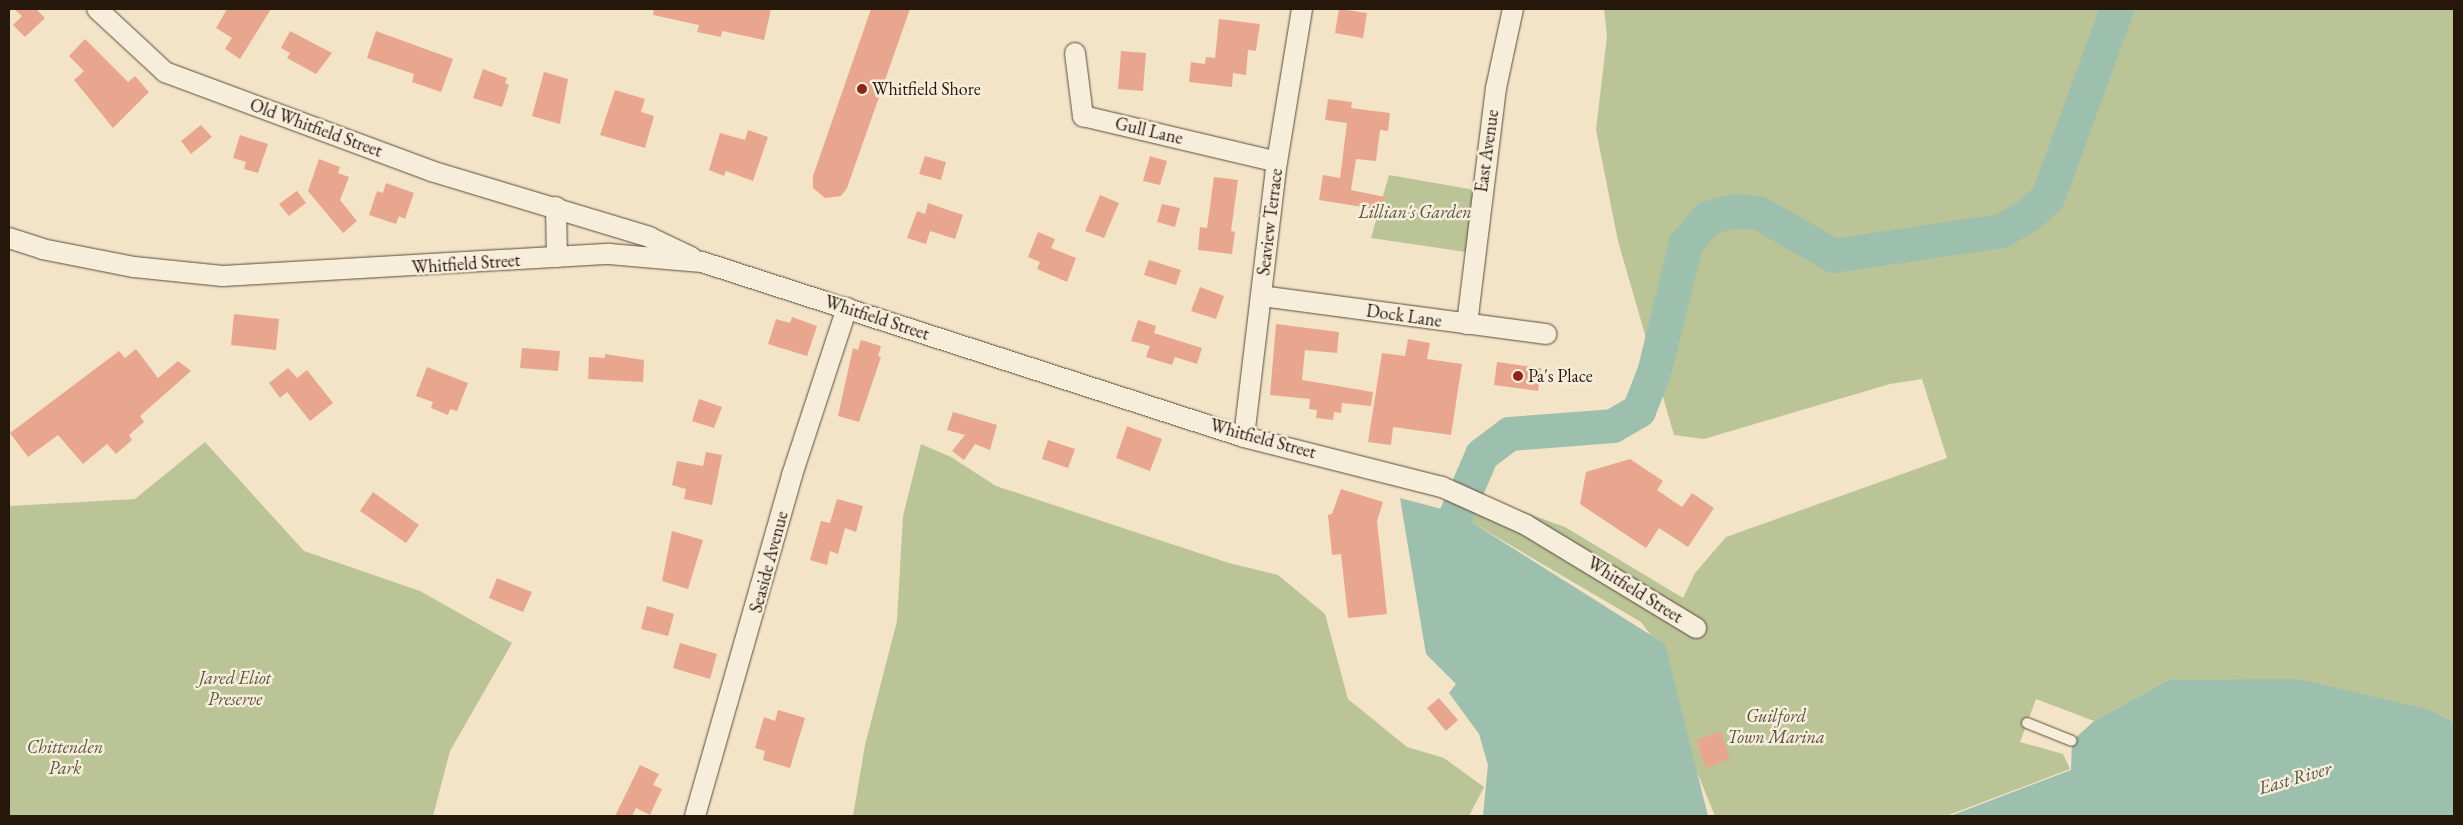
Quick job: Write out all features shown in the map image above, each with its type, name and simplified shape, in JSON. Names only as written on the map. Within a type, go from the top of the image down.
[{"type":"street","name":"Old Whitfield Street","points":[[97,9],[165,72],[431,171],[556,207],[649,237],[702,262]]},
{"type":"street","name":"Seaview Terrace","points":[[1244,437],[1277,162],[1302,9]]},
{"type":"street","name":"East Avenue","points":[[1467,324],[1496,88],[1513,9]]},
{"type":"street","name":"Gull Lane","points":[[1076,53],[1083,116],[1277,162]]},
{"type":"street","points":[[556,207],[557,257]]},
{"type":"street","name":"Whitfield Street","points":[[9,238],[42,249],[134,266],[222,276],[609,254],[702,262],[1244,437],[1442,487],[1482,504],[1582,556],[1696,628]]},
{"type":"street","name":"Dock Lane","points":[[1262,296],[1546,334]]},
{"type":"street","name":"Seaside Avenue","points":[[695,816],[792,475],[847,308]]},
{"type":"lane","points":[[2027,723],[2072,741]]},
{"type":"green space","name":"Guilford Town Marina","points":[[1604,9],[2454,9],[2454,722],[2431,710],[2168,680],[2094,721],[2036,699],[2020,742],[2063,754],[2070,769],[1946,816],[1715,816],[1662,686],[1653,638],[1641,622],[1471,522],[1483,497],[1565,527],[1683,598],[1695,573],[1726,537],[1947,458],[1922,379],[1890,384],[1704,439],[1674,435],[1618,241],[1596,130],[1607,36]]},
{"type":"green space","name":"Lillian's Garden","points":[[1389,175],[1475,190],[1466,252],[1371,238]]},
{"type":"green space","points":[[205,442],[304,551],[420,591],[512,643],[450,751],[433,816],[9,816],[9,506],[135,499]]},
{"type":"green space","points":[[921,444],[951,457],[996,486],[1229,563],[1278,575],[1325,614],[1348,699],[1407,747],[1444,758],[1484,787],[1469,816],[853,816],[865,745],[897,621],[903,516]]},
{"type":"water","points":[[1400,498],[1457,513],[1665,644],[1708,816],[1483,816],[1488,765],[1479,734],[1449,693],[1456,684],[1426,654]]},
{"type":"water","name":"East River","points":[[2298,679],[2431,710],[2454,722],[2454,816],[1950,816],[2071,770],[2072,741],[2094,721],[2168,680]]},
{"type":"building","points":[[14,9],[36,9],[45,18],[25,37],[13,25],[22,16]]},
{"type":"building","points":[[227,9],[271,9],[240,59],[225,49],[232,38],[216,28]]},
{"type":"building","points":[[654,9],[771,9],[764,40],[722,31],[721,37],[697,32],[699,25],[653,15]]},
{"type":"building","name":"Whitfield Shore","points":[[871,9],[910,9],[847,188],[841,196],[825,198],[813,188],[813,176]]},
{"type":"building","points":[[1339,9],[1367,13],[1363,38],[1335,33]]},
{"type":"building","points":[[1219,19],[1260,24],[1256,51],[1248,50],[1246,75],[1233,73],[1232,87],[1189,82],[1191,62],[1205,64],[1206,57],[1215,58]]},
{"type":"building","points":[[290,31],[332,53],[316,74],[287,58],[290,53],[281,48]]},
{"type":"building","points":[[376,31],[453,59],[441,92],[412,82],[414,74],[367,58]]},
{"type":"building","points":[[85,39],[128,82],[135,76],[149,92],[113,128],[74,80],[84,71],[69,56]]},
{"type":"building","points":[[1121,51],[1146,53],[1143,91],[1118,89]]},
{"type":"building","points":[[483,69],[507,78],[505,83],[509,85],[502,107],[473,98]]},
{"type":"building","points":[[544,72],[568,79],[560,124],[532,116]]},
{"type":"building","points":[[615,90],[645,99],[641,112],[654,116],[645,148],[600,135]]},
{"type":"building","points":[[1328,99],[1352,102],[1351,108],[1390,113],[1388,131],[1380,130],[1376,161],[1356,159],[1351,190],[1385,197],[1382,210],[1319,200],[1323,175],[1340,178],[1347,123],[1325,120]]},
{"type":"building","points":[[201,125],[212,137],[191,154],[181,141]]},
{"type":"building","points":[[748,130],[768,137],[753,181],[726,171],[724,176],[709,170],[720,133],[745,140]]},
{"type":"building","points":[[240,135],[268,144],[258,173],[244,169],[246,162],[233,158]]},
{"type":"building","points":[[925,156],[946,162],[941,180],[919,174]]},
{"type":"building","points":[[1150,156],[1167,161],[1160,185],[1143,181]]},
{"type":"building","points":[[319,159],[340,167],[338,173],[349,177],[340,200],[357,221],[343,233],[308,191]]},
{"type":"building","points":[[1214,177],[1238,180],[1231,231],[1235,232],[1232,254],[1198,250],[1200,227],[1207,228]]},
{"type":"building","points":[[386,183],[414,193],[405,219],[399,216],[396,224],[369,215],[377,191],[383,193]]},
{"type":"building","points":[[297,191],[306,203],[289,216],[279,204]]},
{"type":"building","points":[[1100,195],[1119,203],[1104,238],[1085,231]]},
{"type":"building","points":[[928,203],[963,215],[955,239],[930,231],[926,244],[907,238],[917,211],[925,214]]},
{"type":"building","points":[[1162,204],[1180,208],[1175,227],[1157,222]]},
{"type":"building","points":[[1038,232],[1055,239],[1051,248],[1076,258],[1067,282],[1037,269],[1040,262],[1028,257]]},
{"type":"building","points":[[1149,260],[1181,270],[1176,285],[1144,275]]},
{"type":"building","points":[[1200,287],[1224,296],[1216,319],[1191,311]]},
{"type":"building","points":[[234,314],[279,319],[276,350],[231,345]]},
{"type":"building","points":[[792,317],[817,326],[807,356],[768,344],[776,319],[790,323]]},
{"type":"building","points":[[1138,320],[1156,326],[1154,333],[1202,348],[1197,364],[1175,357],[1172,365],[1146,357],[1150,346],[1131,341]]},
{"type":"building","points":[[1276,324],[1339,332],[1337,353],[1305,350],[1302,380],[1373,392],[1371,406],[1342,403],[1341,413],[1334,412],[1333,420],[1316,418],[1317,410],[1309,409],[1310,399],[1270,395]]},
{"type":"building","points":[[1408,339],[1430,343],[1427,359],[1462,364],[1451,435],[1393,427],[1391,445],[1368,442],[1382,353],[1405,356]]},
{"type":"building","points":[[861,340],[881,346],[878,356],[881,357],[859,422],[838,416],[853,348],[858,350]]},
{"type":"building","points":[[522,348],[560,351],[558,371],[520,368]]},
{"type":"building","points":[[136,349],[158,378],[178,361],[191,371],[140,416],[144,422],[129,435],[132,440],[116,454],[107,444],[83,464],[58,435],[28,457],[10,433],[119,351],[125,358]]},
{"type":"building","points":[[605,354],[644,360],[643,382],[588,379],[589,357],[605,358]]},
{"type":"building","name":"Pa's Place","points":[[1497,362],[1541,368],[1538,391],[1494,385]]},
{"type":"building","points":[[427,367],[468,383],[457,411],[450,409],[448,415],[431,408],[433,402],[416,396]]},
{"type":"building","points":[[288,368],[297,378],[307,370],[333,403],[310,421],[287,392],[280,398],[269,383]]},
{"type":"building","points":[[699,399],[722,407],[714,428],[692,421]]},
{"type":"building","points":[[953,412],[997,425],[990,450],[975,444],[964,460],[952,451],[965,435],[947,430]]},
{"type":"building","points":[[1127,426],[1162,439],[1150,471],[1116,458]]},
{"type":"building","points":[[1048,440],[1075,449],[1068,468],[1042,459]]},
{"type":"building","points":[[706,452],[722,455],[712,505],[684,499],[686,489],[672,485],[677,461],[703,466]]},
{"type":"building","points":[[1630,459],[1663,481],[1657,490],[1682,507],[1692,493],[1714,508],[1688,547],[1659,528],[1646,548],[1580,504],[1586,472]]},
{"type":"building","points":[[1341,489],[1383,502],[1377,521],[1387,614],[1348,618],[1341,554],[1332,555],[1328,515],[1332,514]]},
{"type":"building","points":[[373,492],[419,525],[406,543],[360,511]]},
{"type":"building","points":[[837,499],[863,506],[856,532],[845,528],[838,554],[830,551],[827,565],[810,560],[821,521],[830,523]]},
{"type":"building","points":[[672,531],[703,540],[688,589],[662,581]]},
{"type":"building","points":[[497,578],[532,592],[523,612],[489,598]]},
{"type":"building","points":[[647,606],[674,614],[668,636],[641,629]]},
{"type":"building","points":[[680,643],[717,654],[710,679],[673,668]]},
{"type":"building","points":[[1439,698],[1458,720],[1446,731],[1427,708]]},
{"type":"building","points":[[778,710],[805,718],[790,768],[763,760],[765,751],[755,748],[764,717],[775,721]]},
{"type":"building","points":[[1721,731],[1730,759],[1706,768],[1696,740]]},
{"type":"building","points":[[640,765],[659,774],[653,785],[662,789],[650,815],[636,808],[632,816],[615,816]]},
{"type":"waterway","points":[[1457,513],[1482,455],[1510,434],[1613,426],[1639,411],[1654,373],[1686,244],[1708,218],[1734,211],[1759,213],[1834,256],[2002,231],[2029,215],[2048,198],[2117,9]]},
{"type":"place","name":"Whitfield Shore","points":[[862,89]]},
{"type":"place","name":"Pa's Place","points":[[1518,376]]},
{"type":"park label","name":"Jared Eliot Preserve","points":[[235,690]]},
{"type":"park label","name":"Chittenden Park","points":[[65,758]]}]
